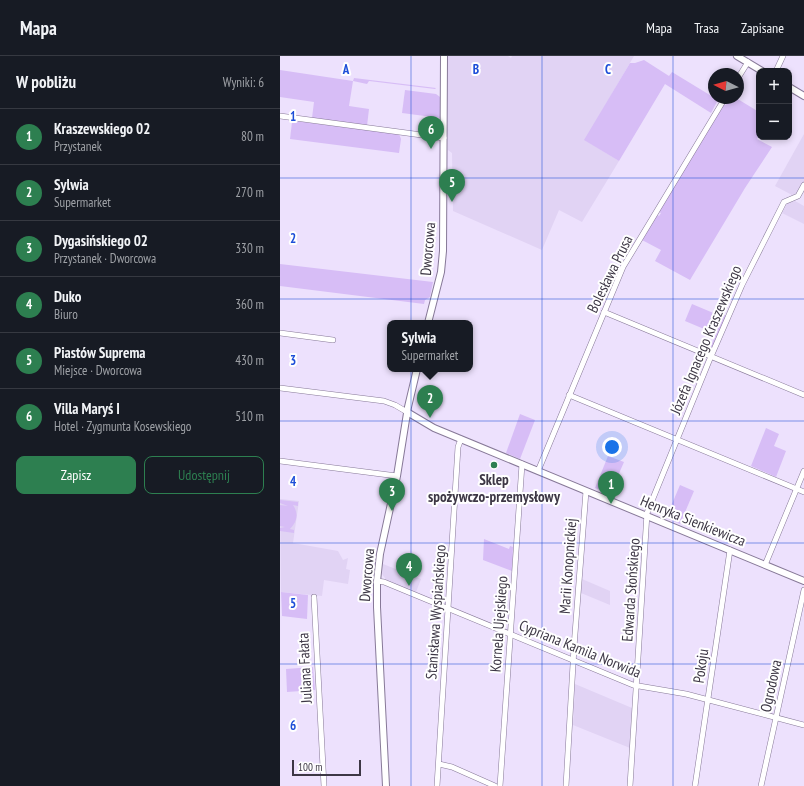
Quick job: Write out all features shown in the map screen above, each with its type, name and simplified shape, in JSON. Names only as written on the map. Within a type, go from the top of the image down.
[{"type":"street","name":"Dworcowa","points":[[429,320],[441,272],[443,257],[444,56]]},
{"type":"street","points":[[737,56],[757,68]]},
{"type":"street","points":[[777,68],[783,56]]},
{"type":"street","points":[[744,68],[748,62]]},
{"type":"street","points":[[792,89],[804,96]]},
{"type":"street","name":"Bolesława Prusa","points":[[538,471],[625,263],[721,104]]},
{"type":"street","points":[[280,116],[444,138]]},
{"type":"street","name":"Józefa Ignacego Kraszewskiego","points":[[647,516],[711,357],[742,285],[783,204],[785,201],[798,196],[804,185]]},
{"type":"street","points":[[604,312],[804,395]]},
{"type":"street","points":[[280,333],[333,340]]},
{"type":"street","name":"Dworcowa","points":[[386,786],[376,607],[377,581],[380,554],[397,476],[407,412],[416,372]]},
{"type":"street","name":"Henryka Sienkiewicza","points":[[280,388],[387,402],[396,405],[425,424],[804,581]]},
{"type":"street","points":[[569,395],[804,492]]},
{"type":"street","name":"Stanisława Wyspiańskiego","points":[[437,786],[458,446],[460,439]]},
{"type":"street","points":[[280,461],[397,476]]},
{"type":"street","name":"Kornela Ujejskiego","points":[[500,786],[522,464]]},
{"type":"street","points":[[765,565],[804,471]]},
{"type":"street","name":"Marii Konopnickiej","points":[[566,786],[573,661],[586,491]]},
{"type":"street","name":"Edwarda Słońskiego","points":[[630,786],[647,516]]},
{"type":"street","name":"Pokoju","points":[[695,786],[730,550]]},
{"type":"street","name":"Cypriana Kamila Norwida","points":[[377,581],[384,582],[573,661],[637,686],[683,693],[804,725]]},
{"type":"street","name":"Ogrodowa","points":[[761,786],[804,590]]},
{"type":"street","name":"Juliana Fałata","points":[[314,597],[324,786]]},
{"type":"street","points":[[439,764],[452,767],[494,786]]},
{"type":"shaded area","points":[[448,56],[508,56],[511,58],[512,56],[634,56],[585,140],[619,161],[582,222],[559,210],[542,250],[453,211],[452,153],[448,150]]},
{"type":"shaded area","points":[[644,60],[669,76],[672,72],[708,94],[708,104],[716,104],[711,113],[665,84],[619,161],[584,140],[630,63]]},
{"type":"shaded area","points":[[280,70],[353,81],[349,106],[369,109],[367,126],[312,118],[314,102],[280,97]]},
{"type":"shaded area","points":[[354,78],[436,88],[369,81],[367,84],[353,81]]},
{"type":"shaded area","points":[[405,90],[436,94],[440,97],[440,118],[402,113]]},
{"type":"shaded area","points":[[744,103],[756,110],[756,140],[772,147],[745,188],[690,280],[655,261],[661,250],[642,240],[638,246],[657,215],[659,216],[661,213],[659,212],[723,104]]},
{"type":"shaded area","points":[[295,121],[399,134],[401,139],[399,153],[290,139],[292,122]]},
{"type":"shaded area","points":[[804,134],[804,182],[798,193],[792,195],[775,186]]},
{"type":"shaded area","points":[[795,201],[804,206],[804,224],[782,213],[787,203]]},
{"type":"shaded area","points":[[280,264],[433,282],[430,297],[425,300],[424,304],[280,286]]},
{"type":"shaded area","points":[[692,304],[723,317],[724,315],[726,316],[712,351],[708,352],[699,349],[706,350],[710,348],[716,334],[685,321]]},
{"type":"shaded area","points":[[520,414],[535,420],[520,459],[506,453]]},
{"type":"shaded area","points":[[766,428],[779,434],[774,446],[786,451],[776,477],[751,466]]},
{"type":"shaded area","points":[[608,456],[624,462],[610,494],[595,488]]},
{"type":"shaded area","points":[[680,485],[694,491],[680,524],[666,518]]},
{"type":"shaded area","points":[[280,499],[299,501],[293,543],[338,551],[343,560],[348,558],[346,569],[350,570],[348,584],[324,580],[322,596],[281,592]]},
{"type":"shaded area","points":[[280,500],[298,502],[298,506],[293,505],[297,515],[294,524],[290,529],[294,530],[294,533],[280,531],[280,528],[285,527],[280,526],[280,505],[288,506],[280,503]]},
{"type":"shaded area","points":[[484,539],[509,549],[510,546],[513,547],[512,571],[483,560]]},
{"type":"shaded area","points":[[383,564],[421,579],[416,592],[387,581],[382,574]]},
{"type":"shaded area","points":[[582,579],[610,591],[610,605],[581,593]]},
{"type":"shaded area","points":[[281,592],[308,595],[307,619],[282,616]]},
{"type":"shaded area","points":[[313,667],[315,690],[287,692],[286,669]]},
{"type":"shaded area","points":[[575,684],[632,708],[630,748],[573,725]]},
{"type":"place","name":"Villa Maryś I","points":[[431,149]]},
{"type":"place","name":"Piastów Suprema","points":[[452,202]]},
{"type":"place","name":"Sylwia","points":[[430,418]]},
{"type":"place","name":"Sklep spożywczo-przemysłowy","points":[[494,465]]},
{"type":"place","name":"Kraszewskiego 02","points":[[611,504]]},
{"type":"place","name":"Dygasińskiego 02","points":[[392,511]]},
{"type":"place","name":"Duko","points":[[409,586]]}]
